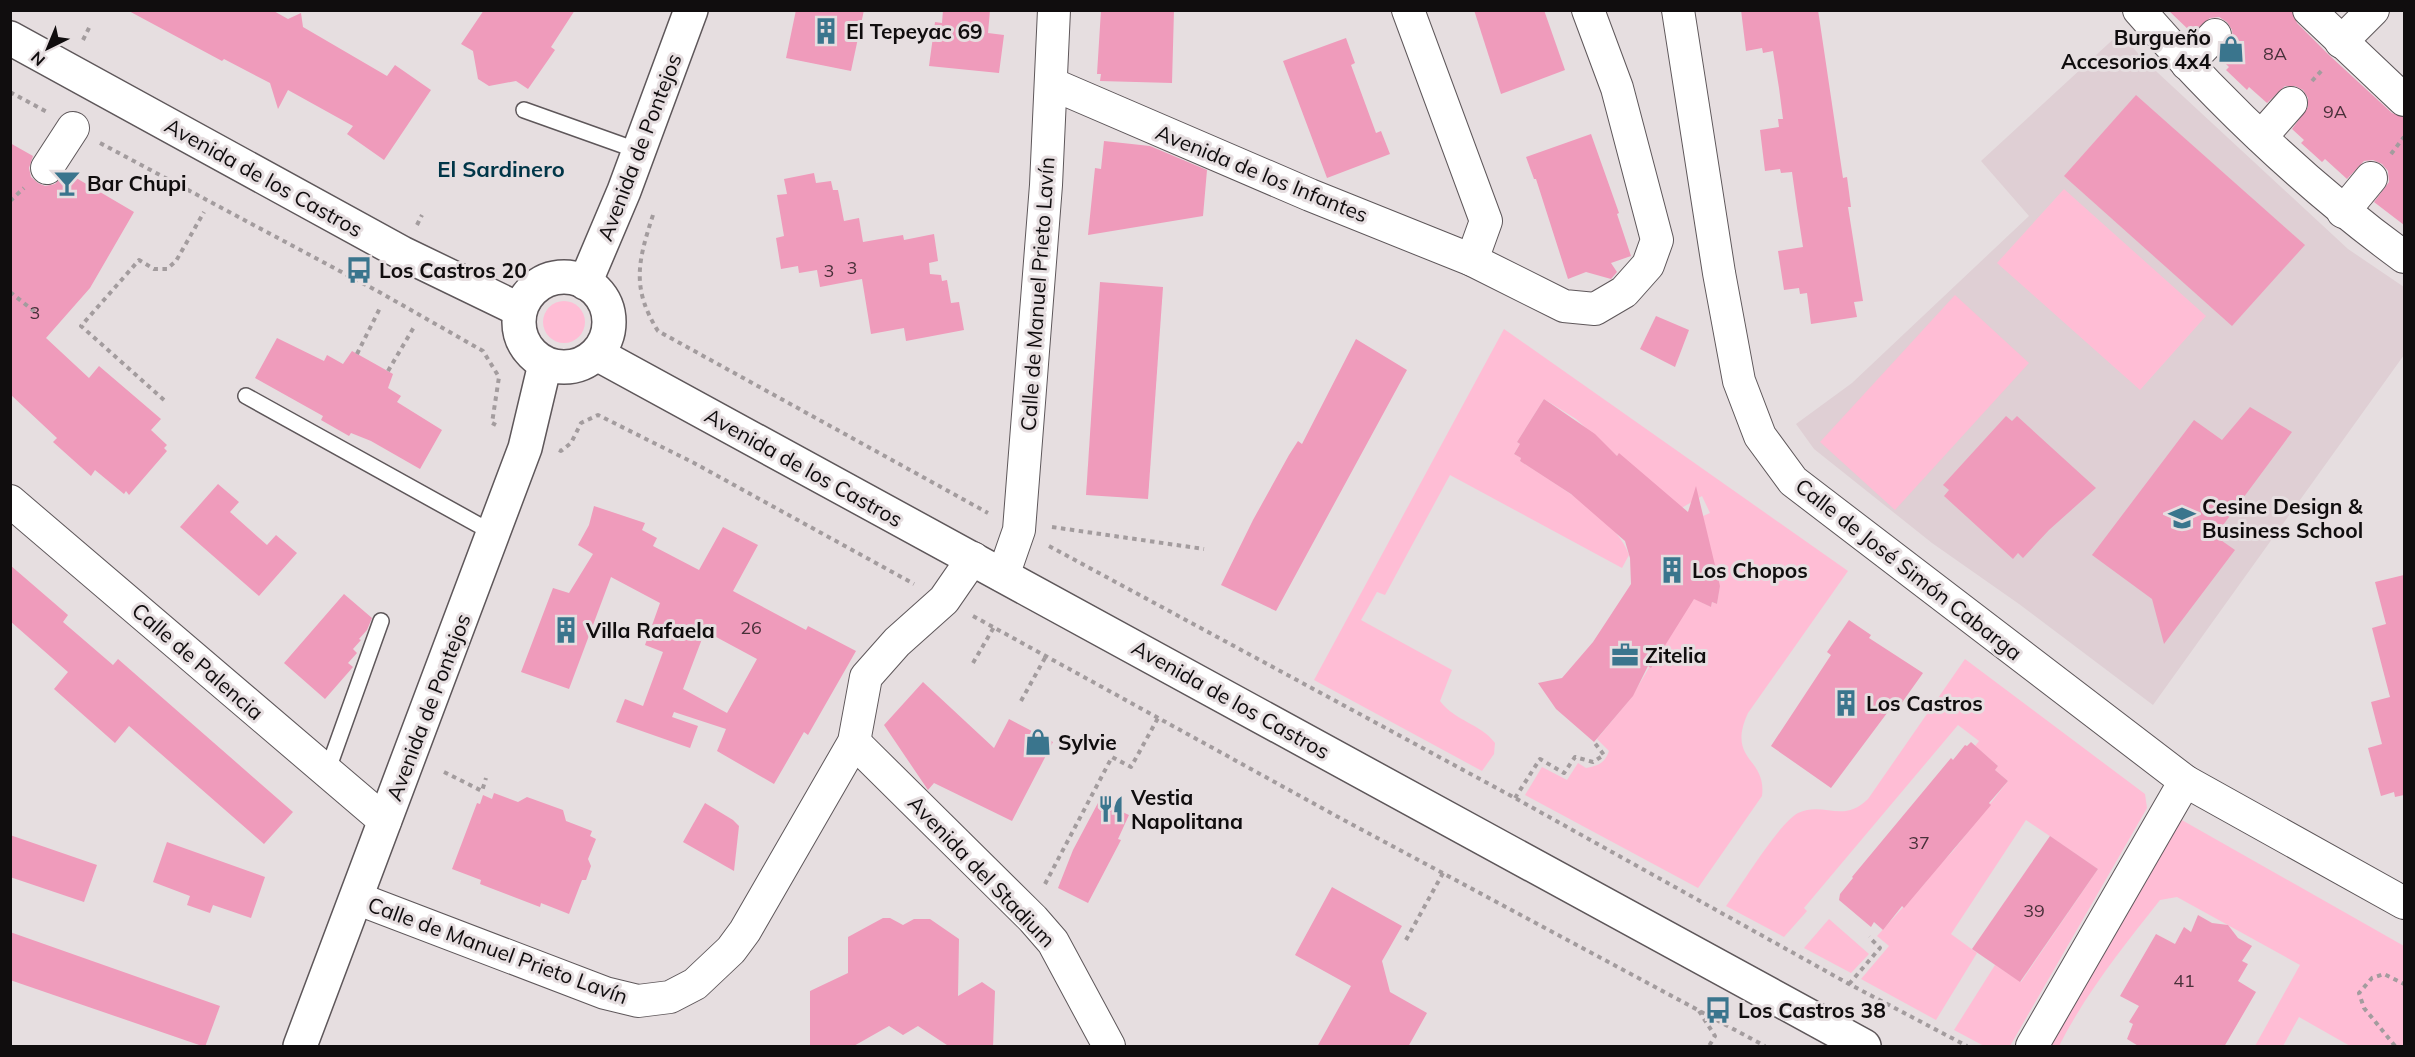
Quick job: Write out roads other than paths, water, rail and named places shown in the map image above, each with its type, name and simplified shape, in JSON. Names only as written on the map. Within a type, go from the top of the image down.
[{"type":"main road","name":"Avenida de Pontejos","points":[[585,283],[639,151],[691,10]]},
{"type":"main road","name":"Avenida de los Castros","points":[[10,38],[402,253],[520,310]]},
{"type":"main road","points":[[560,277],[585,283],[605,302],[609,320],[606,340],[597,354],[582,364],[563,368],[545,364],[531,354],[522,340],[518,323],[520,310],[530,292],[544,282],[560,277]]},
{"type":"main road","name":"Avenida de los Castros","points":[[597,354],[1864,1047]]},
{"type":"main road","name":"Avenida de Pontejos","points":[[300,1047],[528,440],[545,364]]},
{"type":"street","name":"Calle de Manuel Prieto Lavín","points":[[1004,576],[1019,530],[1053,84],[1054,10]]},
{"type":"street","points":[[1408,10],[1486,221],[1472,260]]},
{"type":"street","name":"Avenida de los Infantes","points":[[1053,84],[1310,195],[1472,260],[1564,306],[1595,309],[1624,292],[1648,265],[1657,240],[1617,88],[1588,10]]},
{"type":"street","name":"Calle de José Simón Cabarga","points":[[1678,10],[1719,273],[1739,381],[1760,436],[1793,481],[2185,781],[2404,903]]},
{"type":"street","points":[[2139,10],[2187,64],[2261,137],[2343,212],[2404,257]]},
{"type":"street","points":[[2309,10],[2340,48],[2404,100]]},
{"type":"street","points":[[2340,48],[2368,12]]},
{"type":"street","points":[[2187,64],[2215,35]]},
{"type":"street","points":[[2261,137],[2291,104]]},
{"type":"street","points":[[47,168],[73,128]]},
{"type":"street","points":[[2343,212],[2371,178]]},
{"type":"street","name":"Calle de Palencia","points":[[10,501],[385,821]]},
{"type":"street","name":"Calle de Manuel Prieto Lavín","points":[[356,898],[605,993],[638,1001],[670,997],[695,984],[716,967],[746,931],[854,742],[866,677],[897,642],[944,600],[973,558]]},
{"type":"street","name":"Avenida del Stadium","points":[[854,742],[1040,926],[1053,942],[1109,1047]]},
{"type":"street","points":[[2032,1047],[2185,781]]},
{"type":"lane","points":[[524,110],[639,151]]},
{"type":"lane","points":[[246,396],[493,533]]},
{"type":"lane","points":[[327,772],[381,621]]},
{"type":"place","name":"El Tepeyac 69","points":[[826,31]]},
{"type":"place","name":"Burgueño Accesorios 4x4","points":[[2231,49]]},
{"type":"place","name":"Bar Chupi","points":[[67,183]]},
{"type":"place","name":"Los Castros 20","points":[[359,270]]},
{"type":"place","name":"Cesine Design & Business School","points":[[2182,518]]},
{"type":"place","name":"Los Chopos","points":[[1672,570]]},
{"type":"place","name":"Villa Rafaela","points":[[566,630]]},
{"type":"place","name":"Zitelia","points":[[1625,655]]},
{"type":"place","name":"Los Castros","points":[[1846,703]]},
{"type":"place","name":"Sylvie","points":[[1038,742]]},
{"type":"place","name":"Vestia Napolitana","points":[[1111,809]]},
{"type":"place","name":"Los Castros 38","points":[[1718,1010]]},
{"type":"district","name":"El Sardinero","points":[[501,169]]}]
